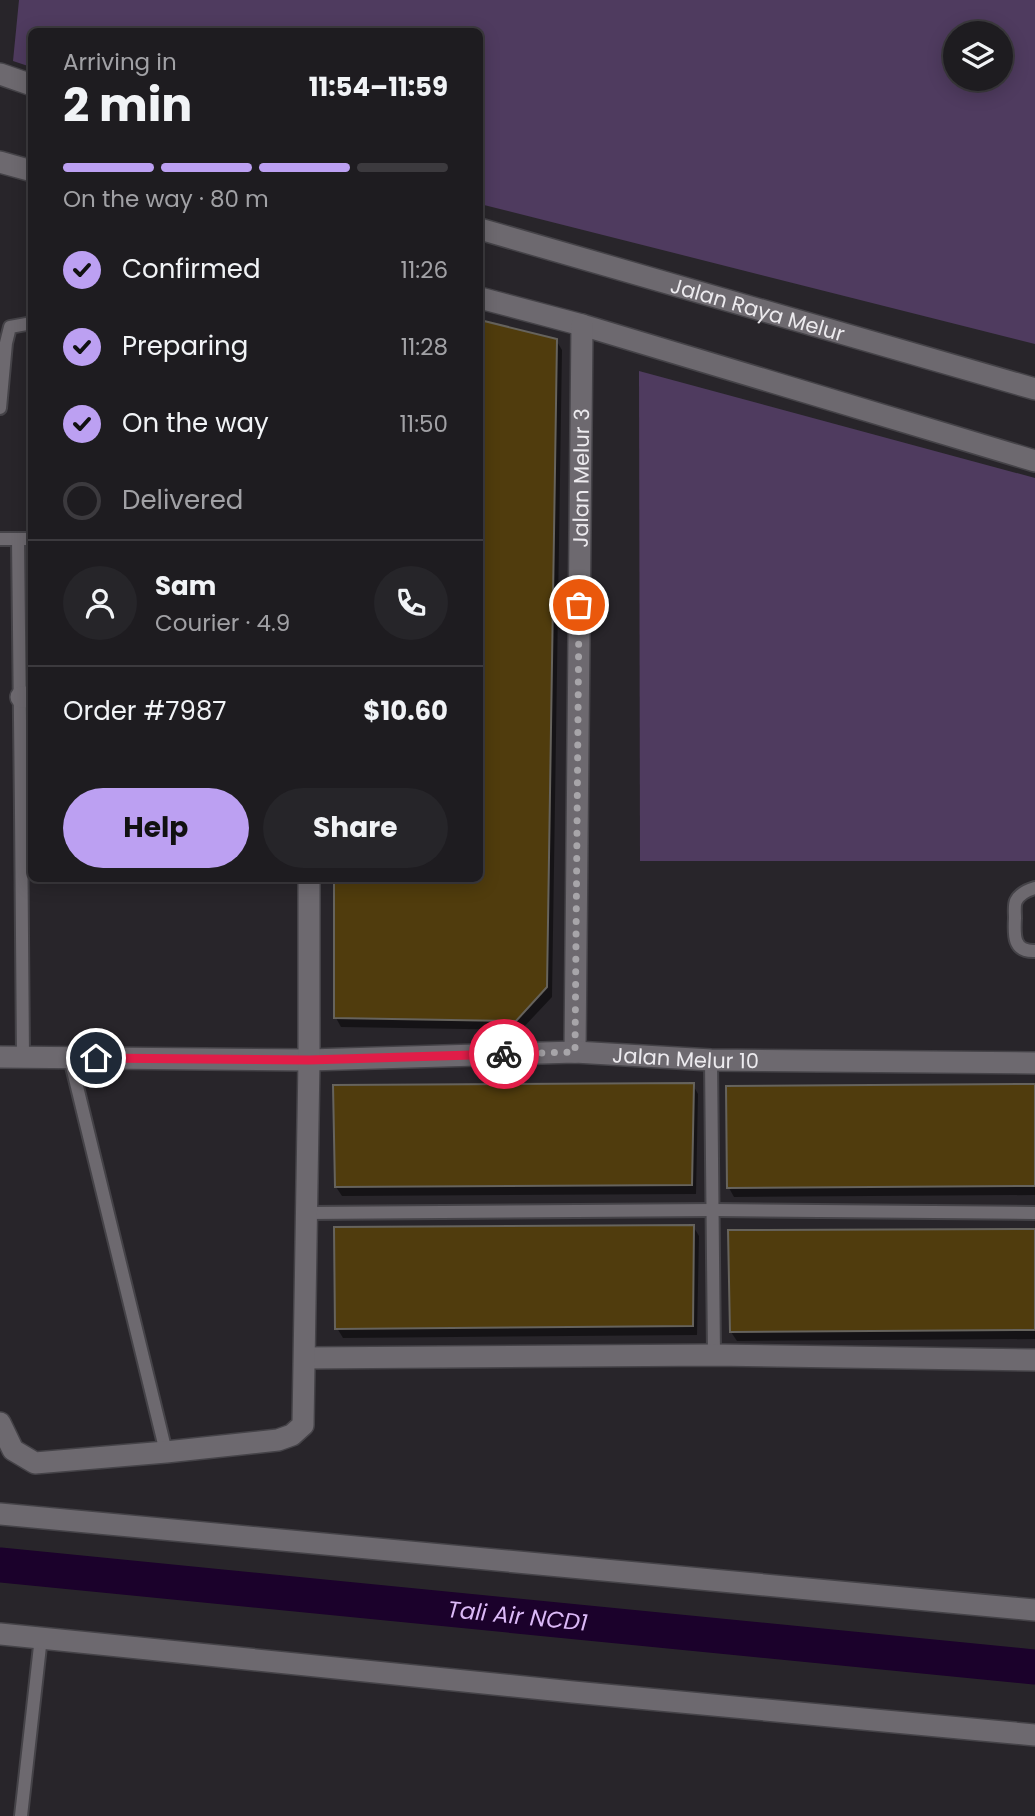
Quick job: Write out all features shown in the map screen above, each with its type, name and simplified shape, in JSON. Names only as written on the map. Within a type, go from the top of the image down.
[{"type":"street","points":[[0,74],[28,84]]},
{"type":"street","points":[[0,162],[28,171]]},
{"type":"street","name":"Jalan Raya Melur","points":[[483,230],[1035,389]]},
{"type":"street","points":[[483,299],[582,325],[1035,461]]},
{"type":"street","name":"Jalan Melur 3","points":[[575,1052],[582,325]]},
{"type":"street","points":[[0,1423],[12,1450],[35,1463],[278,1440],[292,1435],[303,1425],[309,882]]},
{"type":"street","name":"Jalan Melur 10","points":[[0,1057],[309,1060],[575,1052],[712,1059],[1035,1063]]},
{"type":"street","points":[[305,1358],[714,1355],[1035,1360]]},
{"type":"street","points":[[0,1514],[1035,1610]]},
{"type":"street","points":[[0,1634],[1035,1735]]},
{"type":"lane","points":[[0,408],[6,342],[10,327],[28,324]]},
{"type":"lane","points":[[0,539],[25,539],[26,854],[23,1057]]},
{"type":"lane","points":[[1035,888],[1024,892],[1015,902],[1014,937],[1018,946],[1027,951],[1035,951]]},
{"type":"lane","points":[[69,1058],[166,1452]]},
{"type":"lane","points":[[712,1059],[714,1355]]},
{"type":"lane","points":[[307,1213],[713,1210],[1035,1213]]},
{"type":"lane","points":[[21,1816],[41,1637]]},
{"type":"shaded area","points":[[19,0],[1035,0],[1035,344],[483,205],[483,28],[28,28],[28,66],[13,61]]},
{"type":"shaded area","points":[[639,371],[1035,478],[1035,861],[640,861]]},
{"type":"building","points":[[483,321],[557,339],[547,987],[516,1021],[334,1018],[334,882],[483,882]]},
{"type":"building","points":[[694,1083],[692,1185],[335,1187],[333,1085]]},
{"type":"building","points":[[1035,1084],[1035,1186],[727,1188],[726,1086]]},
{"type":"building","points":[[694,1225],[693,1326],[335,1329],[334,1227]]},
{"type":"building","points":[[1035,1229],[1035,1330],[730,1332],[728,1230]]},
{"type":"waterway","name":"Tali Air NCD1","points":[[0,1565],[1035,1667]]},
{"type":"way so far","points":[[504,1054],[575,1052],[579,605]]},
{"type":"route","points":[[96,1058],[309,1060],[504,1054]]}]
